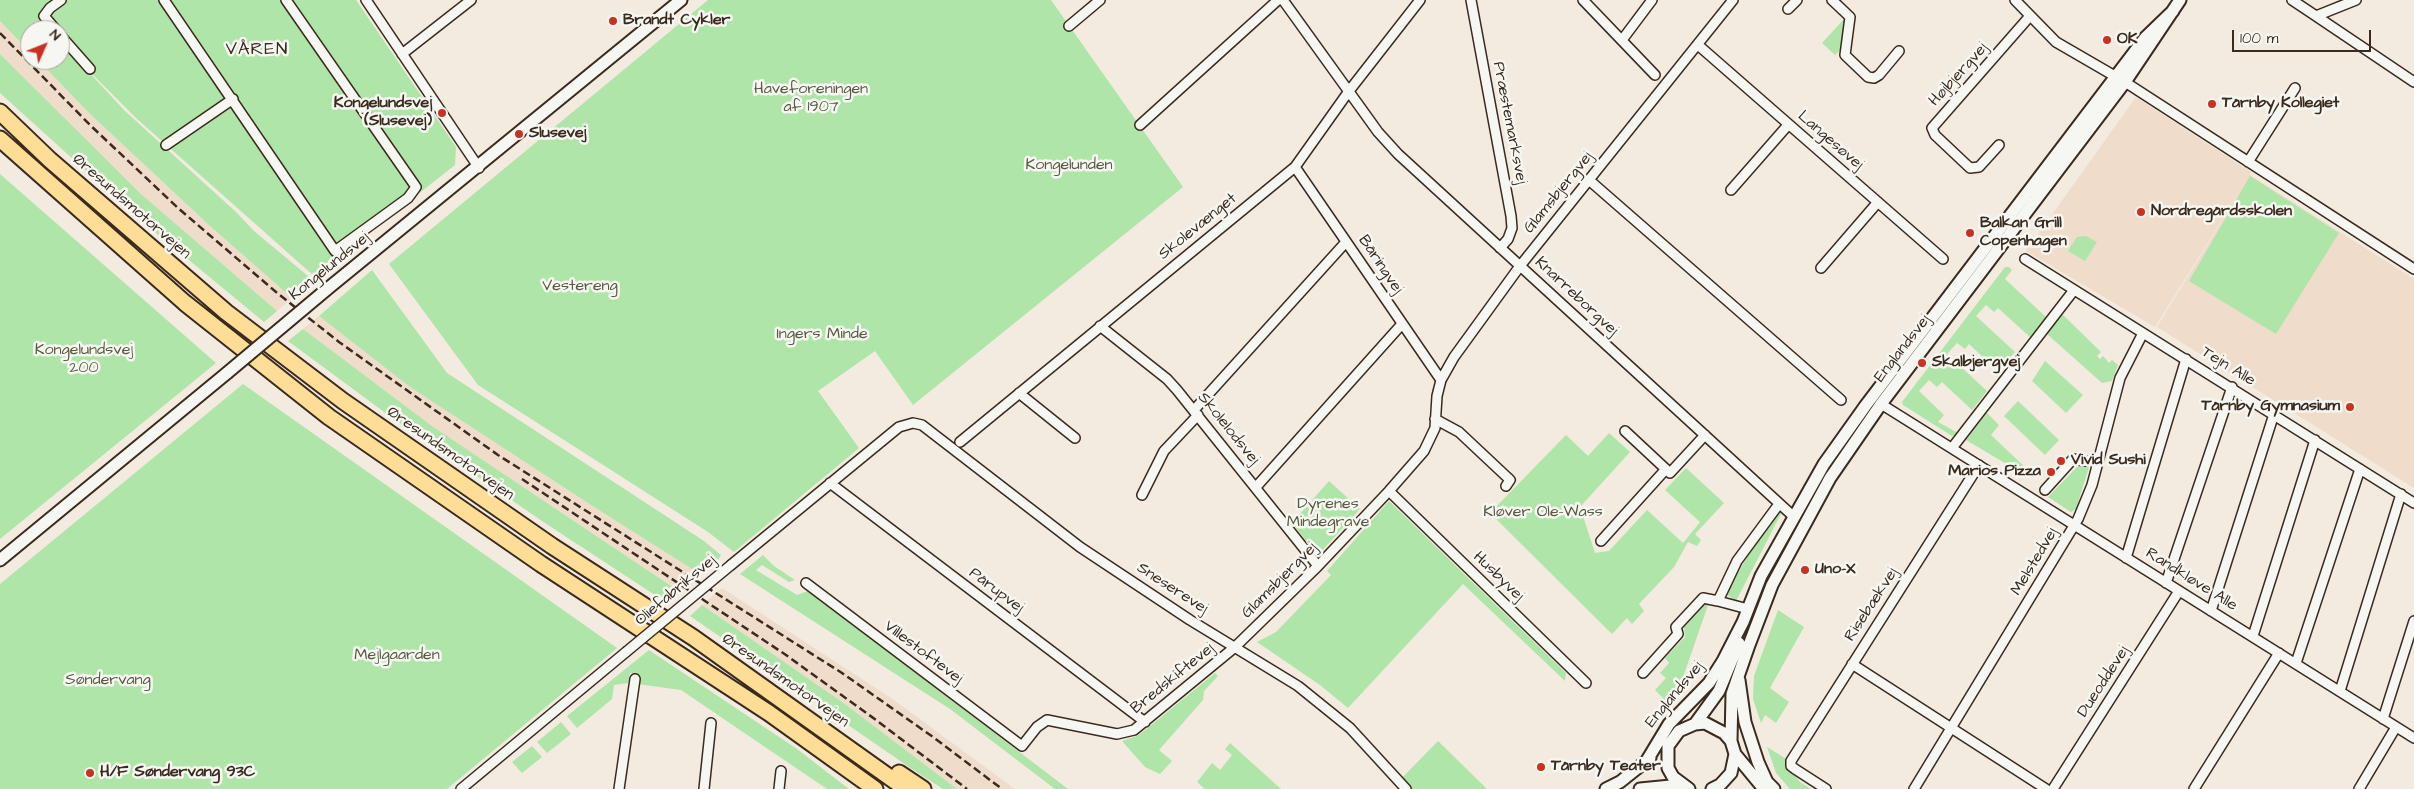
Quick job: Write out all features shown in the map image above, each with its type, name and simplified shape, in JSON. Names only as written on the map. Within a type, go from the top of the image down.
[{"type":"highway","name":"Øresundsmotorvejen","points":[[0,112],[50,160],[219,306],[314,379],[552,546],[694,638],[906,789]]},
{"type":"highway","points":[[0,140],[34,172],[185,303],[314,405],[541,564],[770,713],[875,789]]},
{"type":"highway","points":[[628,622],[656,645],[862,789]]},
{"type":"highway","points":[[694,638],[744,665],[923,789]]},
{"type":"street","points":[[47,20],[44,16],[61,0]]},
{"type":"street","points":[[164,0],[335,250],[408,198],[416,187],[286,0]]},
{"type":"street","points":[[366,0],[478,168]]},
{"type":"street","points":[[402,54],[471,0]]},
{"type":"street","name":"Kongelundsvej","points":[[0,560],[681,0]]},
{"type":"street","points":[[1069,26],[1100,0]]},
{"type":"street","points":[[1140,124],[1278,0]]},
{"type":"street","name":"Knarreborgvej","points":[[1283,0],[1378,132],[1398,154],[1793,516]]},
{"type":"street","name":"Skolevænget","points":[[960,442],[1295,167],[1349,91],[1420,0]]},
{"type":"street","name":"Præstemarksvej","points":[[1470,0],[1511,216],[1512,228],[1508,239],[1500,248]]},
{"type":"street","points":[[1583,0],[1656,75]]},
{"type":"street","points":[[1622,40],[1652,0]]},
{"type":"street","name":"Glamsbjergvej","points":[[1235,647],[1318,566],[1390,491],[1424,451],[1435,428],[1437,396],[1441,380],[1454,357],[1520,266],[1733,0]]},
{"type":"street","points":[[1788,9],[1797,0]]},
{"type":"street","points":[[1832,0],[1850,17],[1845,55],[1868,77],[1874,78],[1879,75],[1899,52]]},
{"type":"street","points":[[2015,0],[2056,42],[2120,79],[2414,269]]},
{"type":"street","name":"Englandsvej","points":[[1646,762],[1669,724],[1709,683],[1723,661],[1743,622],[1761,576],[1793,516],[1824,464],[1866,405],[2180,0]]},
{"type":"street","points":[[2292,0],[2414,82]]},
{"type":"street","points":[[2316,16],[2356,0]]},
{"type":"street","name":"Højbjergvej","points":[[1999,145],[1979,167],[1970,168],[1935,135],[1932,128],[2030,16]]},
{"type":"street","name":"Langesøvej","points":[[1698,45],[1943,259]]},
{"type":"street","points":[[70,46],[90,69]]},
{"type":"street","name":"Englandsvej","points":[[1734,754],[1731,741],[1732,694],[1772,585],[1801,528],[1830,478],[1881,404],[2120,79]]},
{"type":"street","points":[[2248,162],[2295,88]]},
{"type":"street","points":[[166,145],[233,99]]},
{"type":"street","points":[[1732,190],[1788,125]]},
{"type":"street","name":"Båringvej","points":[[1295,167],[1441,380]]},
{"type":"street","points":[[1589,180],[1841,400]]},
{"type":"street","points":[[1821,268],[1878,202]]},
{"type":"street","points":[[1142,495],[1164,450],[1346,242]]},
{"type":"street","name":"Tejn Alle","points":[[2024,259],[2232,387],[2414,503]]},
{"type":"street","points":[[1952,448],[2074,290]]},
{"type":"street","points":[[1256,487],[1402,324]]},
{"type":"street","name":"Skolelodsvej","points":[[1100,326],[1167,379],[1196,412],[1318,566]]},
{"type":"street","name":"Melstedvej","points":[[1914,789],[2075,526],[2092,484],[2120,378],[2143,333]]},
{"type":"street","points":[[2126,558],[2186,359]]},
{"type":"street","points":[[2166,583],[2232,387]]},
{"type":"street","points":[[1019,393],[1075,438]]},
{"type":"street","name":"Randkløve Alle","points":[[1881,404],[2414,738]]},
{"type":"street","points":[[2211,611],[2274,414]]},
{"type":"street","points":[[1435,419],[1459,432],[1510,480],[1506,486]]},
{"type":"street","name":"Oliefabriksvej","points":[[465,788],[830,483],[899,427],[913,423]]},
{"type":"street","name":"Sneserevej","points":[[913,423],[922,425],[1080,547],[1298,686],[1322,704],[1370,748],[1406,789]]},
{"type":"street","points":[[1624,431],[1670,473],[1705,436]]},
{"type":"street","points":[[2253,636],[2315,440]]},
{"type":"street","points":[[2045,490],[2073,459],[2085,461]]},
{"type":"street","name":"Risebækvej","points":[[1826,789],[1795,770],[1791,766],[1791,761],[1979,465]]},
{"type":"street","points":[[1601,541],[1666,469]]},
{"type":"street","points":[[2296,663],[2360,469]]},
{"type":"street","name":"Pårupvej","points":[[830,483],[1144,722]]},
{"type":"street","name":"Husbyvej","points":[[1390,491],[1586,684]]},
{"type":"street","points":[[2340,692],[2401,494]]},
{"type":"street","points":[[1718,601],[1737,561],[1779,504]]},
{"type":"street","name":"Villestoftevej","points":[[806,583],[1022,746]]},
{"type":"street","name":"Dueoddevej","points":[[2053,789],[2180,591]]},
{"type":"street","points":[[1643,673],[1678,634],[1676,627],[1703,598],[1748,609]]},
{"type":"street","points":[[2383,719],[2414,621]]},
{"type":"street","name":"Englandsvej","points":[[1606,789],[1620,782],[1646,762],[1679,731],[1694,724],[1719,691],[1727,676],[1742,635],[1743,622]]},
{"type":"street","name":"Bredskiftevej","points":[[1022,746],[1037,727],[1047,720],[1116,734],[1134,730],[1235,647]]},
{"type":"street","points":[[2194,789],[2279,653]]},
{"type":"street","points":[[1852,664],[2046,789]]},
{"type":"street","points":[[1738,674],[1745,722],[1758,762],[1767,782],[1774,789]]},
{"type":"street","points":[[620,789],[635,679]]},
{"type":"street","points":[[704,789],[711,723]]},
{"type":"street","points":[[1694,724],[1715,727],[1731,741]]},
{"type":"street","points":[[2359,789],[2396,727]]},
{"type":"street","points":[[1673,737],[1668,746],[1667,762],[1673,778],[1685,787]]},
{"type":"street","points":[[1712,789],[1720,785],[1731,773],[1734,754]]},
{"type":"street","points":[[1734,754],[1764,789]]},
{"type":"street","points":[[779,789],[781,771]]},
{"type":"street","points":[[1640,789],[1685,787]]},
{"type":"shaded area","points":[[0,21],[20,42],[20,70],[48,70],[88,112],[210,226],[292,298],[277,311],[141,194],[0,54]]},
{"type":"shaded area","name":"Tårnby Gymnasium","points":[[2136,97],[2251,172],[2250,175],[2414,279],[2414,488],[2157,327],[2245,183],[2155,327],[2026,251]]},
{"type":"shaded area","points":[[319,316],[410,387],[701,574],[680,592],[432,426],[303,329]]},
{"type":"shaded area","points":[[722,588],[891,698],[1015,789],[957,789],[845,704],[702,605]]},
{"type":"green space","points":[[0,0],[356,0],[456,147],[455,165],[314,276],[136,118],[72,54],[125,111],[236,212],[254,231],[314,281],[292,298],[210,226],[88,112],[48,70],[70,70],[70,20],[20,20],[20,42],[0,21]]},
{"type":"green space","points":[[708,0],[1051,0],[1183,187],[913,405],[875,351],[818,391],[859,448],[734,552],[708,532],[478,385],[389,264]]},
{"type":"green space","points":[[1845,18],[1841,49],[1835,55],[1822,43]]},
{"type":"green space","points":[[0,54],[141,194],[277,311],[264,322],[138,218],[0,93]]},
{"type":"green space","name":"Kongelundsvej 200","points":[[0,174],[216,363],[0,539]]},
{"type":"green space","points":[[2250,176],[2339,233],[2276,334],[2189,281]]},
{"type":"green space","points":[[2086,236],[2097,242],[2085,261],[2068,251],[2077,237]]},
{"type":"green space","points":[[2005,267],[2009,267],[2012,270],[2005,279],[2046,317],[2030,337],[1998,308],[1994,312],[1986,305],[1976,316],[2015,352],[1998,371],[1969,344],[1965,349],[1957,343],[1947,354],[1987,391],[1972,410],[1942,382],[1937,387],[1929,380],[1919,391],[1944,415],[1938,422],[1958,433],[1952,436],[1903,405],[1902,402]]},
{"type":"green space","points":[[372,270],[447,373],[704,541],[721,555],[718,560],[701,574],[697,572],[410,387],[319,316]]},
{"type":"green space","points":[[2062,314],[2101,352],[2097,356],[2100,359],[2103,356],[2109,363],[2112,360],[2118,365],[2112,381],[2102,383],[2047,334]]},
{"type":"green space","points":[[303,329],[432,426],[680,592],[667,603],[542,521],[391,417],[288,341]]},
{"type":"green space","points":[[2045,361],[2083,395],[2066,413],[2032,381]]},
{"type":"green space","name":"Mejlgaarden","points":[[243,384],[617,648],[447,789],[0,789],[0,584]]},
{"type":"green space","points":[[2018,401],[2059,440],[2045,455],[2004,416]]},
{"type":"green space","points":[[1987,413],[1999,425],[1991,435],[2028,470],[2025,475],[1966,440]]},
{"type":"green space","name":"Kløver Ole-Wass","points":[[1609,433],[1630,452],[1580,507],[1595,553],[1609,551],[1647,510],[1683,543],[1700,522],[1665,490],[1686,468],[1724,503],[1695,534],[1701,540],[1697,546],[1688,542],[1674,567],[1639,604],[1644,611],[1632,624],[1627,618],[1612,634],[1490,513],[1566,435],[1588,456]]},
{"type":"green space","points":[[2078,466],[2089,467],[2076,509],[2071,512],[2048,497]]},
{"type":"green space","name":"Dyrenes Mindegrave","points":[[1329,481],[1360,509],[1320,553],[1315,552],[1292,523]]},
{"type":"green space","points":[[1389,501],[1566,673],[1565,681],[1463,584],[1348,708],[1320,685],[1257,642],[1276,632],[1331,575],[1327,571]]},
{"type":"green space","points":[[1778,512],[1782,512],[1736,601],[1726,594],[1751,550]]},
{"type":"green space","points":[[763,555],[774,566],[795,580],[789,582],[762,565],[756,570],[797,595],[808,591],[1068,789],[1055,789],[950,709],[740,574]]},
{"type":"green space","points":[[1705,604],[1708,605],[1680,686],[1665,700],[1655,690],[1666,678],[1660,673],[1669,663],[1665,658],[1685,637],[1684,627]]},
{"type":"green space","points":[[702,605],[845,704],[957,789],[943,789],[909,767],[690,616]]},
{"type":"green space","points":[[1778,610],[1804,627],[1770,688],[1789,702],[1776,723],[1765,715],[1761,723],[1753,699],[1754,676]]},
{"type":"green space","points":[[649,650],[797,749],[849,789],[827,789],[681,690],[637,684],[638,674],[630,673],[628,683],[614,685],[612,699],[577,728],[567,716]]},
{"type":"green space","points":[[1215,673],[1218,676],[1204,691],[1203,700],[1159,750],[1172,761],[1160,774],[1145,767],[1122,741],[1139,735]]},
{"type":"green space","points":[[561,722],[571,734],[547,753],[537,742]]},
{"type":"green space","points":[[1438,741],[1487,789],[1405,789],[1399,781]]},
{"type":"green space","points":[[1230,743],[1281,789],[1205,789],[1197,782],[1212,763],[1220,770],[1232,755],[1225,749]]},
{"type":"green space","points":[[532,746],[542,757],[522,773],[512,762]]},
{"type":"green space","points":[[1767,747],[1788,760],[1793,773],[1800,782],[1811,789],[1790,789],[1776,773]]},
{"type":"railway","points":[[0,33],[90,125],[178,208],[276,292],[339,342],[498,455],[842,673],[933,737],[1002,789]]},
{"type":"railway","points":[[522,479],[786,655],[967,789]]},
{"type":"place","name":"Brandt Cykler","points":[[613,21]]},
{"type":"place","name":"OK","points":[[2107,40]]},
{"type":"place","name":"Tårnby Kollegiet","points":[[2212,104]]},
{"type":"place","name":"Kongelundsvej (Slusevej)","points":[[442,113]]},
{"type":"place","name":"Slusevej","points":[[519,134]]},
{"type":"place","name":"Nordregårdsskolen","points":[[2141,212]]},
{"type":"place","name":"Balkan Grill Copenhagen","points":[[1970,233]]},
{"type":"place","name":"Skalbjergvej","points":[[1922,363]]},
{"type":"place","name":"Tårnby Gymnasium","points":[[2350,407]]},
{"type":"place","name":"Vivid Sushi","points":[[2061,461]]},
{"type":"place","name":"Marios Pizza","points":[[2051,472]]},
{"type":"place","name":"Uno-X","points":[[1805,570]]},
{"type":"place","name":"Tårnby Teater","points":[[1541,767]]},
{"type":"place","name":"H/F Søndervang 93C","points":[[90,773]]},
{"type":"district","name":"VÅREN","points":[[257,50]]},
{"type":"park label","name":"Haveforeningen af 1907","points":[[811,99]]},
{"type":"park label","name":"Kongelunden","points":[[1069,166]]},
{"type":"park label","name":"Vestereng","points":[[580,287]]},
{"type":"park label","name":"Ingers Minde","points":[[822,335]]},
{"type":"park label","name":"Søndervang","points":[[108,681]]}]
